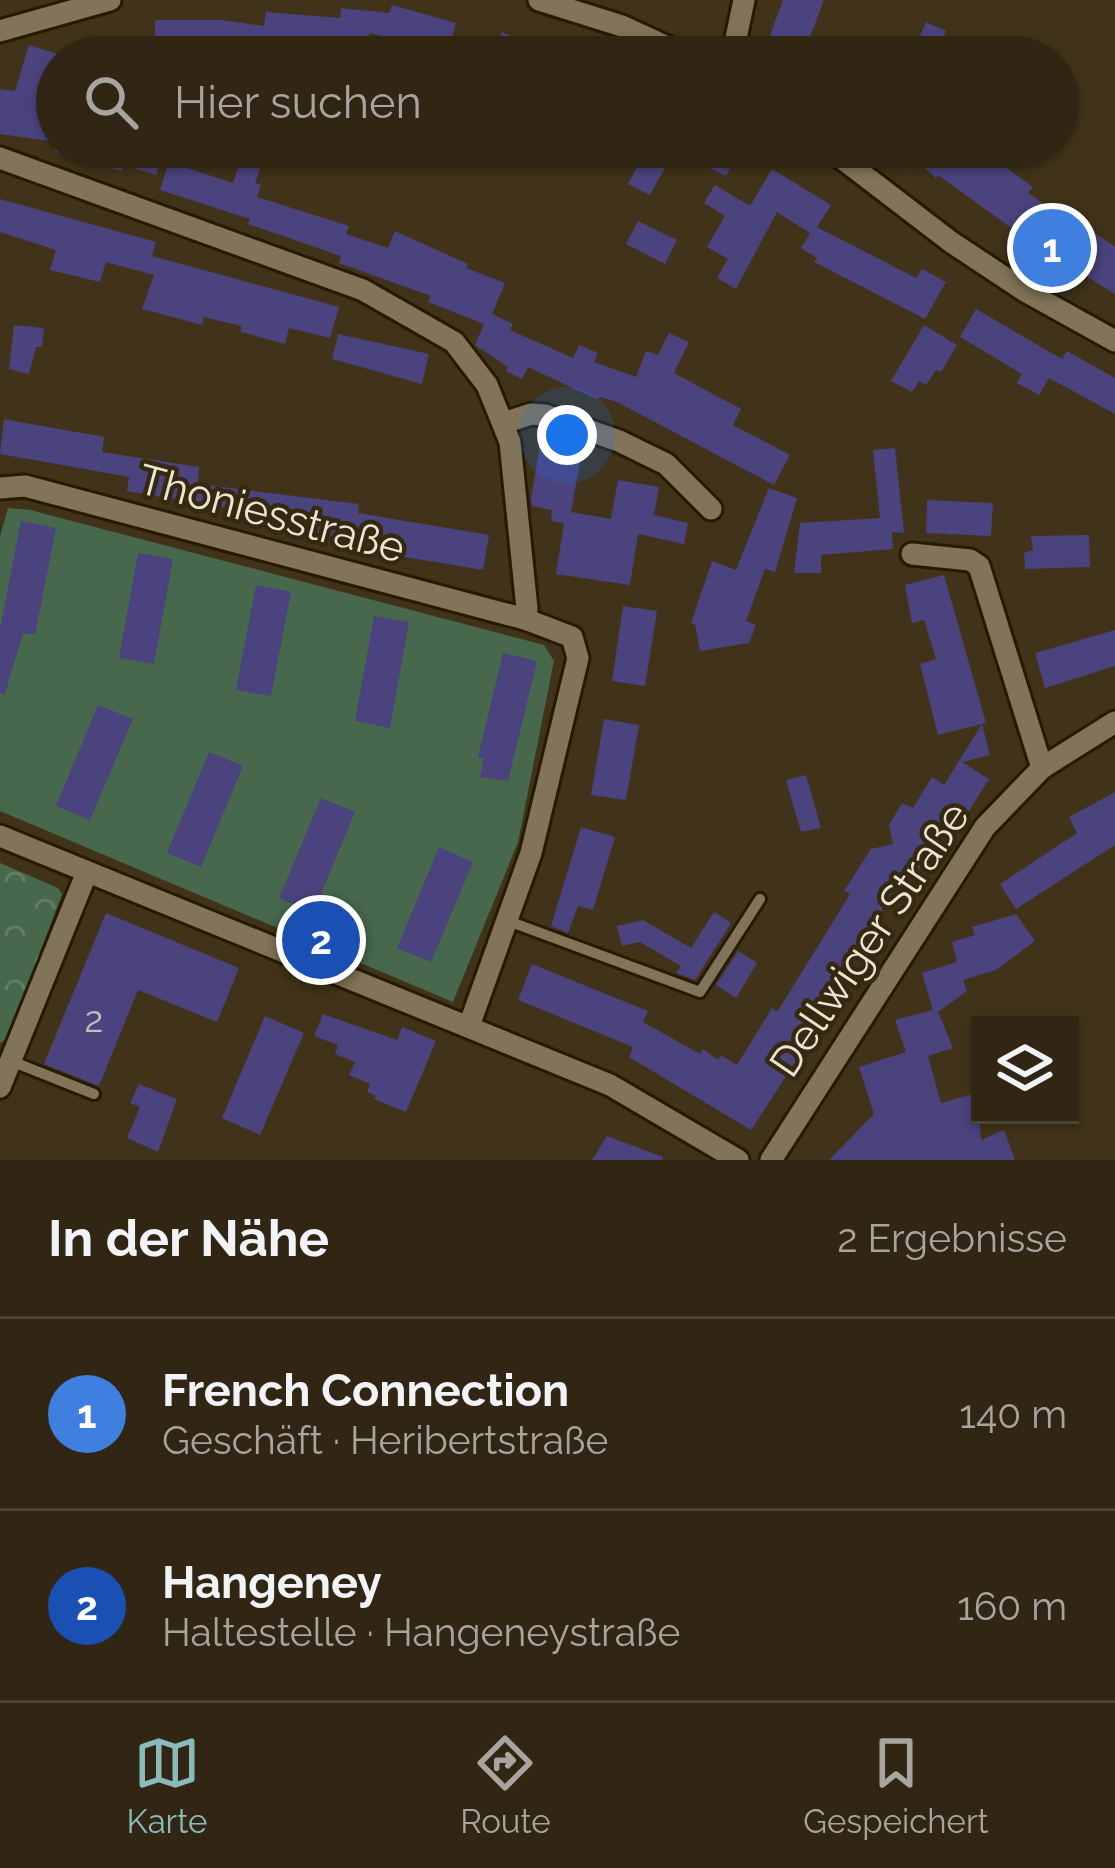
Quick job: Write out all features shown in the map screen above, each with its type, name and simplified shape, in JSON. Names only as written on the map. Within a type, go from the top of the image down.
[{"type":"street","points":[[0,31],[110,0]]},
{"type":"street","points":[[539,0],[643,36]]},
{"type":"street","points":[[737,36],[745,0]]},
{"type":"street","points":[[0,158],[363,290],[454,342],[487,385],[511,448],[525,619]]},
{"type":"street","points":[[855,168],[988,267],[1115,340]]},
{"type":"street","points":[[504,423],[544,415],[620,441],[666,464],[711,509]]},
{"type":"street","name":"Thoniesstraße","points":[[0,488],[25,486],[525,619],[572,637],[578,658],[531,854],[508,921]]},
{"type":"street","points":[[912,554],[970,560],[979,566],[1042,768]]},
{"type":"street","name":"Dellwiger Straße","points":[[771,1160],[985,827],[1042,768],[1115,722]]},
{"type":"street","points":[[0,836],[610,1085],[738,1160]]},
{"type":"street","points":[[4,1072],[87,872]]},
{"type":"street","points":[[469,1026],[508,921]]},
{"type":"lane","points":[[508,921],[700,992],[760,899]]},
{"type":"lane","points":[[4,1072],[94,1094]]},
{"type":"green space","points":[[8,508],[544,645],[554,661],[518,842],[453,1002],[0,811],[0,536]]},
{"type":"green space","points":[[0,863],[62,894],[8,1038],[0,1043]]},
{"type":"building","points":[[783,0],[824,0],[810,36],[770,36]]},
{"type":"building","points":[[392,5],[456,23],[452,36],[155,36],[155,20],[221,20],[264,26],[266,12],[340,18],[341,8],[389,13]]},
{"type":"building","points":[[926,22],[946,31],[944,36],[920,36]]},
{"type":"building","points":[[29,45],[36,47],[36,139],[0,134],[0,89],[15,91]]},
{"type":"building","points":[[167,168],[187,168],[233,183],[238,168],[260,169],[257,197],[349,226],[346,234],[388,248],[395,231],[468,264],[466,268],[505,283],[492,314],[513,324],[510,330],[573,358],[579,345],[598,353],[594,362],[636,377],[646,351],[658,355],[669,333],[689,342],[674,373],[741,409],[733,425],[790,455],[774,485],[617,402],[598,400],[528,367],[522,379],[475,345],[484,324],[428,302],[431,296],[339,263],[341,256],[248,224],[250,219],[160,190]]},
{"type":"building","points":[[637,168],[665,168],[650,195],[628,184]]},
{"type":"building","points":[[924,168],[1007,168],[1033,187],[1028,193],[1115,247],[1115,294],[1071,271],[938,175]]},
{"type":"building","points":[[772,169],[831,205],[817,227],[916,278],[922,269],[946,282],[925,319],[814,262],[817,258],[801,248],[810,233],[777,212],[736,289],[717,278],[728,259],[707,247],[725,216],[704,203],[715,185],[750,206]]},
{"type":"building","points":[[0,199],[156,242],[152,256],[339,307],[330,338],[289,328],[285,344],[241,332],[241,326],[203,317],[203,325],[142,309],[154,275],[106,262],[100,282],[50,270],[56,250],[0,232]]},
{"type":"building","points":[[638,221],[677,240],[665,264],[626,244]]},
{"type":"building","points":[[976,309],[1062,359],[1067,351],[1115,378],[1115,414],[1049,378],[1039,395],[1017,383],[1022,374],[960,337]]},
{"type":"building","points":[[14,325],[44,328],[42,347],[36,347],[29,374],[9,369]]},
{"type":"building","points":[[924,325],[957,345],[941,372],[936,370],[926,385],[919,381],[912,392],[891,381]]},
{"type":"building","points":[[338,334],[429,354],[422,384],[332,359]]},
{"type":"building","points":[[4,419],[104,437],[102,452],[199,467],[198,484],[359,504],[358,513],[489,535],[483,570],[382,553],[384,543],[253,526],[255,512],[127,491],[129,477],[0,454]]},
{"type":"building","points":[[561,436],[583,444],[571,512],[611,519],[618,480],[659,487],[654,515],[688,523],[684,544],[638,534],[630,585],[556,574],[564,523],[551,521],[552,510],[532,506],[531,498],[540,446],[559,449]]},
{"type":"building","points":[[895,448],[904,533],[892,532],[893,549],[821,555],[821,573],[794,573],[800,523],[880,518],[873,450]]},
{"type":"building","points":[[769,488],[797,498],[775,572],[765,569],[746,621],[756,625],[749,643],[700,651],[691,623],[712,561],[736,570]]},
{"type":"building","points":[[927,500],[993,503],[991,536],[926,533]]},
{"type":"building","points":[[21,521],[56,528],[35,635],[23,633],[5,694],[0,693],[0,629]]},
{"type":"building","points":[[1089,535],[1090,567],[1025,569],[1024,553],[1033,550],[1031,536]]},
{"type":"building","points":[[138,553],[173,559],[154,664],[119,658]]},
{"type":"building","points":[[944,575],[986,723],[938,735],[920,664],[936,659],[924,620],[912,623],[905,585]]},
{"type":"building","points":[[256,585],[291,592],[271,696],[236,690]]},
{"type":"building","points":[[623,606],[657,611],[645,686],[612,681]]},
{"type":"building","points":[[374,616],[409,622],[390,728],[355,721]]},
{"type":"building","points":[[1115,630],[1115,666],[1045,688],[1035,653]]},
{"type":"building","points":[[503,653],[537,661],[508,781],[480,777],[484,759],[478,757]]},
{"type":"building","points":[[98,705],[133,719],[90,820],[56,806]]},
{"type":"building","points":[[604,719],[639,725],[626,800],[591,795]]},
{"type":"building","points":[[982,724],[990,755],[962,762],[989,779],[954,835],[944,828],[916,873],[906,867],[796,1061],[751,1130],[629,1057],[633,1047],[518,1000],[532,964],[648,1011],[643,1022],[700,1054],[703,1049],[737,1065],[772,1008],[777,1012],[838,914],[850,894],[844,891],[871,849],[893,844],[889,825],[902,803],[913,808],[932,777],[944,785]]},
{"type":"building","points":[[209,752],[243,766],[201,867],[167,853]]},
{"type":"building","points":[[806,775],[821,828],[801,832],[786,780]]},
{"type":"building","points":[[1115,792],[1115,845],[1016,909],[1000,884],[1077,833],[1069,817]]},
{"type":"building","points":[[321,798],[355,812],[313,913],[279,898]]},
{"type":"building","points":[[581,827],[615,837],[593,910],[578,906],[568,933],[551,926]]},
{"type":"building","points":[[439,847],[473,862],[431,962],[397,948]]},
{"type":"building","points":[[714,912],[731,923],[695,980],[676,973],[681,966],[640,942],[622,946],[617,926],[643,920],[691,948]]},
{"type":"building","points":[[106,913],[239,968],[217,1022],[138,990],[99,1086],[44,1064]]},
{"type":"building","points":[[1016,914],[1035,941],[996,970],[963,980],[967,991],[938,1012],[953,1048],[928,1056],[941,1103],[971,1095],[971,1124],[980,1124],[981,1140],[1004,1130],[1015,1160],[829,1160],[874,1114],[859,1067],[906,1052],[895,1020],[933,1010],[922,973],[957,962],[952,942],[975,935],[972,927]]},
{"type":"building","points":[[738,951],[757,963],[736,998],[716,985]]},
{"type":"building","points":[[323,1014],[397,1040],[402,1027],[436,1041],[406,1112],[374,1099],[367,1092],[370,1084],[349,1075],[355,1062],[335,1054],[338,1045],[314,1036]]},
{"type":"building","points":[[265,1016],[304,1033],[260,1135],[222,1118]]},
{"type":"building","points":[[139,1084],[177,1099],[158,1152],[127,1138],[140,1107],[130,1103]]},
{"type":"building","points":[[607,1136],[663,1157],[662,1160],[592,1160]]},
{"type":"place","name":"French Connection","points":[[1052,248]]},
{"type":"place","name":"Hangeney","points":[[321,940]]}]
